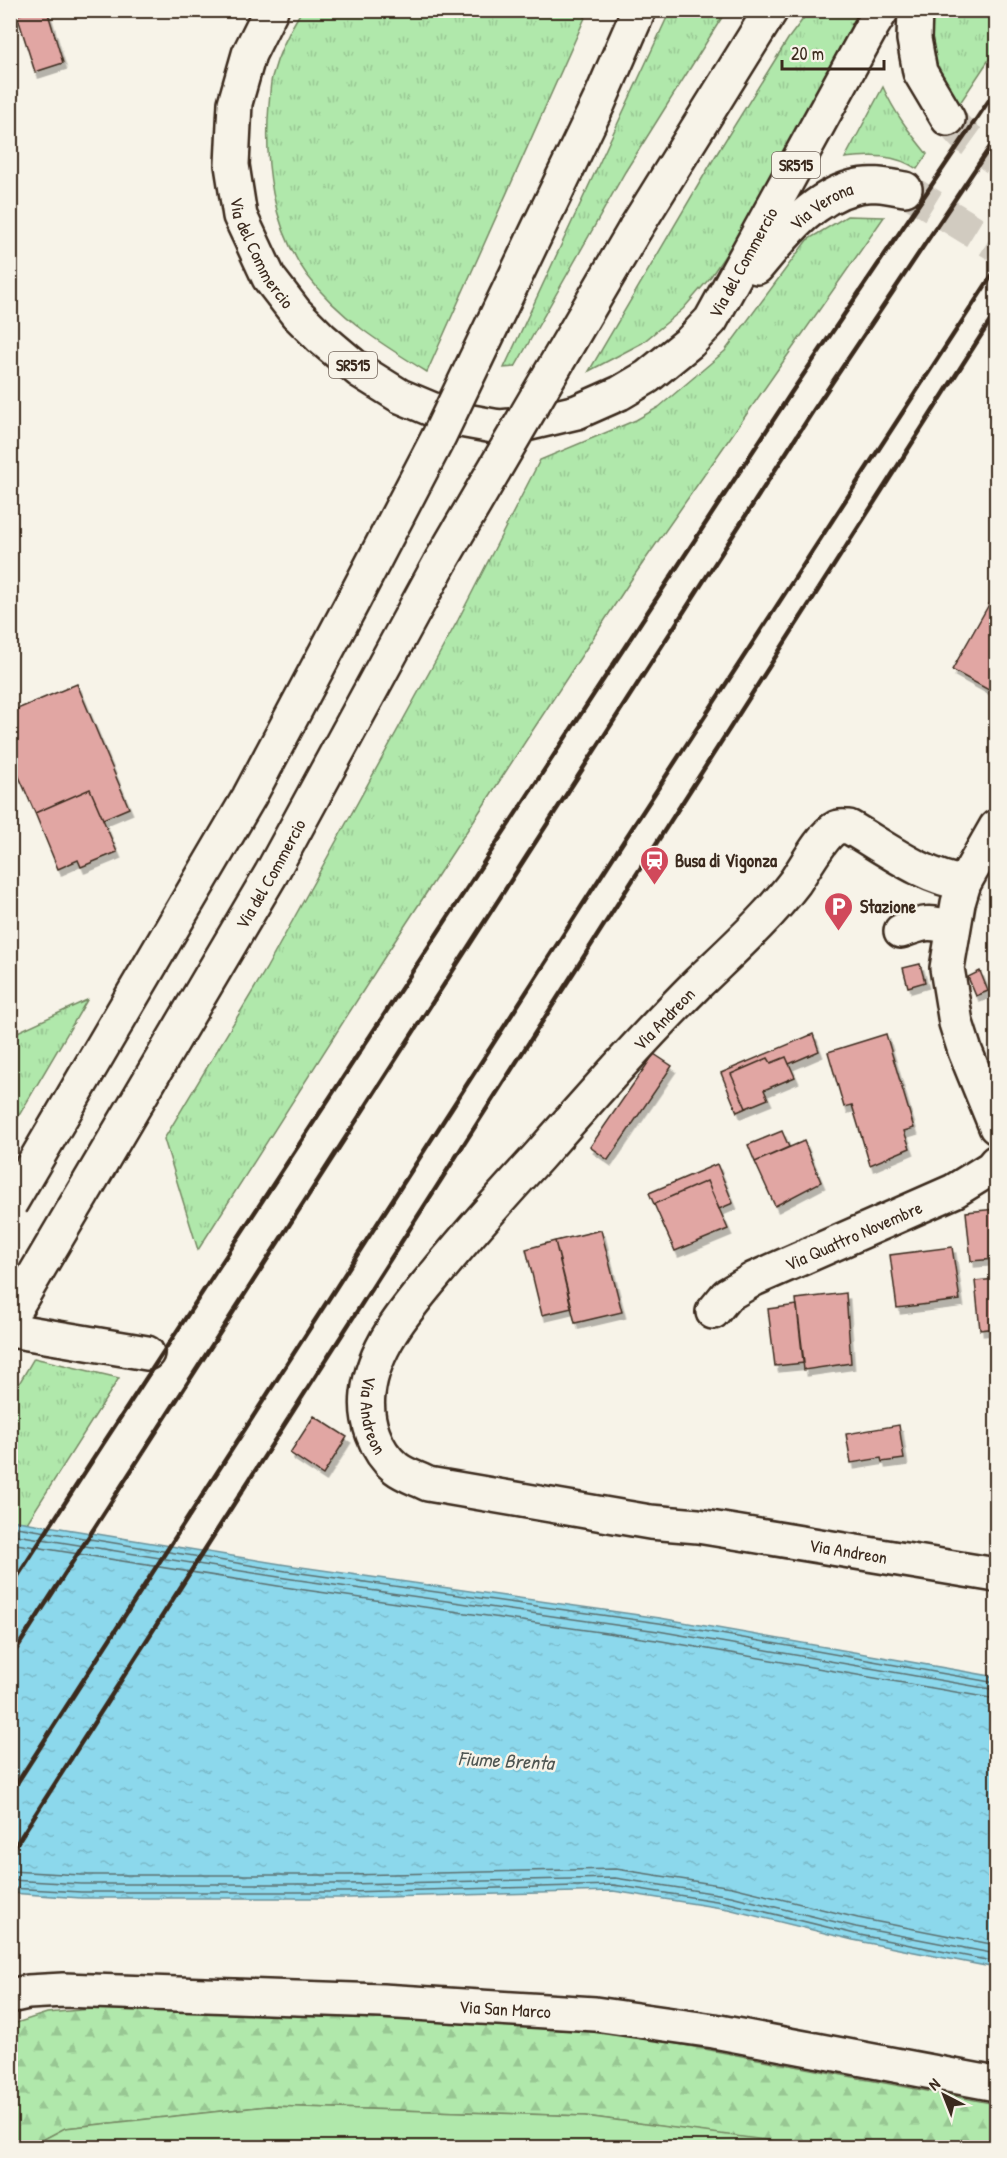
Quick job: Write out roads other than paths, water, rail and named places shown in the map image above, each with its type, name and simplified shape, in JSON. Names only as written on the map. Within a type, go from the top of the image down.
[{"type":"main road","points":[[10,1204],[249,796],[440,436],[599,102],[639,10]]},
{"type":"main road","name":"Via del Commercio","points":[[10,1317],[271,874],[441,561],[635,229],[771,10]]},
{"type":"main road","name":"Via del Commercio","points":[[267,13],[249,54],[235,103],[232,165],[240,216],[269,279],[321,338],[360,371],[400,396],[455,419],[499,427],[522,425],[577,412],[620,393],[647,377],[690,342],[711,321],[882,10]]},
{"type":"main road","points":[[915,10],[914,39],[920,72],[948,119]]},
{"type":"main road","name":"Via Verona","points":[[711,321],[794,224],[834,194],[855,186],[880,184],[905,189]]},
{"type":"main road","name":"Via Andreon","points":[[964,883],[948,881],[932,874],[849,827],[837,827],[826,835],[799,890],[764,918],[614,1071],[465,1238],[407,1309],[387,1340],[371,1380],[368,1410],[372,1431],[382,1453],[397,1469],[428,1484],[651,1522],[699,1526],[996,1575]]},
{"type":"main road","points":[[996,827],[964,883],[953,929],[948,968],[956,1023],[996,1127]]},
{"type":"main road","points":[[901,931],[925,922],[937,923],[953,929]]},
{"type":"main road","name":"Via Quattro Novembre","points":[[713,1312],[727,1295],[754,1279],[954,1191],[991,1168],[996,1162]]},
{"type":"main road","points":[[10,1330],[147,1353]]},
{"type":"main road","name":"Via San Marco","points":[[10,1996],[28,1992],[63,1990],[382,2001],[595,2014],[714,2031],[996,2084]]},
{"type":"water","name":"Fiume Brenta","points":[[11,1520],[287,1565],[660,1618],[996,1677],[996,1968],[853,1940],[728,1909],[613,1891],[348,1898],[81,1898],[11,1893]]},
{"type":"tunnel","points":[[948,119],[964,136],[996,159]]},
{"type":"tunnel","points":[[905,189],[996,245]]},
{"type":"railway","points":[[10,1588],[791,393],[996,90]]},
{"type":"railway","points":[[10,1659],[813,411],[996,138]]},
{"type":"railway","points":[[10,1794],[612,859],[996,269]]},
{"type":"railway","points":[[10,1854],[996,312]]},
{"type":"place","name":"Busa di Vigonza","points":[[654,886]]},
{"type":"place","name":"Stazione","points":[[839,932]]}]
